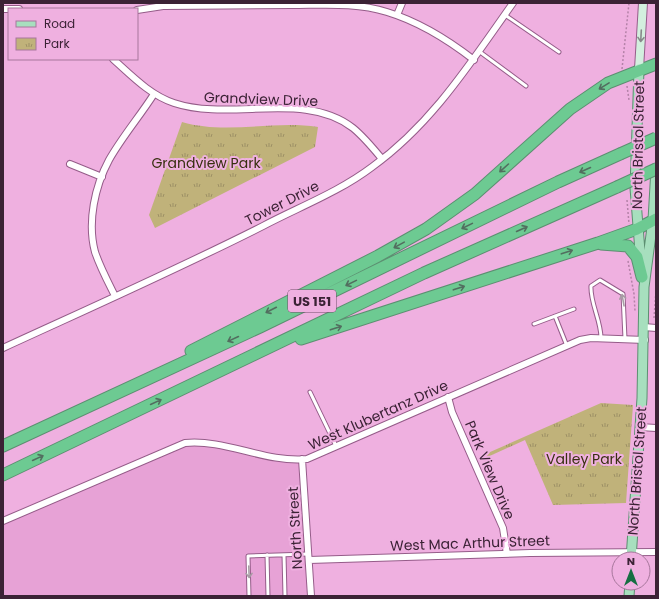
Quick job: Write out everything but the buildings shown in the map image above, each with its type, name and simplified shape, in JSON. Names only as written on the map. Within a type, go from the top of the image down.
[{"type":"highway","points":[[88,406],[156,368],[378,256],[426,229],[475,194],[570,109],[608,83],[639,69],[656,64]]},
{"type":"highway","name":"US 151","points":[[3,446],[260,327],[550,186],[656,138]]},
{"type":"highway","name":"US 151","points":[[3,475],[424,273],[656,169]]},
{"type":"highway","points":[[183,389],[311,335],[598,243],[637,228],[654,219]]},
{"type":"highway","points":[[598,243],[628,246],[637,257],[643,282]]},
{"type":"main road","name":"North Bristol Street","points":[[631,551],[645,340],[643,282],[637,228],[635,188],[639,69]]},
{"type":"main road","name":"North Bristol Street","points":[[643,282],[654,219],[656,169]]},
{"type":"street","points":[[397,15],[402,3]]},
{"type":"street","name":"Tower Drive","points":[[3,348],[222,247],[340,187],[371,168],[410,135],[440,104],[480,52],[513,3]]},
{"type":"street","name":"North Bristol Street","points":[[639,69],[643,3]]},
{"type":"street","points":[[138,10],[163,6],[360,6],[397,15],[428,28],[474,60]]},
{"type":"street","name":"Grandview Drive","points":[[114,60],[154,94],[176,104],[220,111],[281,109],[318,111],[339,119],[352,127],[382,159]]},
{"type":"street","points":[[115,296],[101,267],[93,240],[95,199],[109,160],[154,94]]},
{"type":"street","points":[[70,164],[102,177]]},
{"type":"street","points":[[644,327],[656,328]]},
{"type":"street","name":"West Klubertanz Drive","points":[[5,520],[185,442],[205,442],[284,459],[302,459],[336,446],[584,339],[601,338],[645,340]]},
{"type":"street","name":"Park View Drive","points":[[448,397],[452,412],[503,528],[507,554]]},
{"type":"street","points":[[640,427],[656,428]]},
{"type":"street","name":"North Street","points":[[302,459],[310,596]]},
{"type":"street","name":"West Mac Arthur Street","points":[[308,557],[507,554],[611,555]]},
{"type":"lane","points":[[505,15],[559,52]]},
{"type":"lane","points":[[480,52],[526,86]]},
{"type":"lane","points":[[601,338],[601,327],[591,292],[592,286],[600,280],[623,294],[625,339]]},
{"type":"lane","points":[[534,324],[574,309]]},
{"type":"lane","points":[[555,316],[567,346]]},
{"type":"lane","points":[[310,392],[336,446]]},
{"type":"lane","points":[[267,555],[268,596]]},
{"type":"lane","points":[[249,596],[248,556],[284,555],[308,557]]},
{"type":"lane","points":[[284,555],[285,596]]},
{"type":"path","points":[[654,318],[656,291]]},
{"type":"shaded area","points":[[185,443],[302,459],[311,596],[3,596],[3,521]]},
{"type":"green space","name":"Grandview Park","points":[[182,122],[199,126],[215,127],[301,125],[318,127],[315,147],[155,228],[149,215]]},
{"type":"green space","name":"Valley Park","points":[[601,403],[633,405],[626,503],[553,505],[525,440],[483,459],[481,456]]}]
